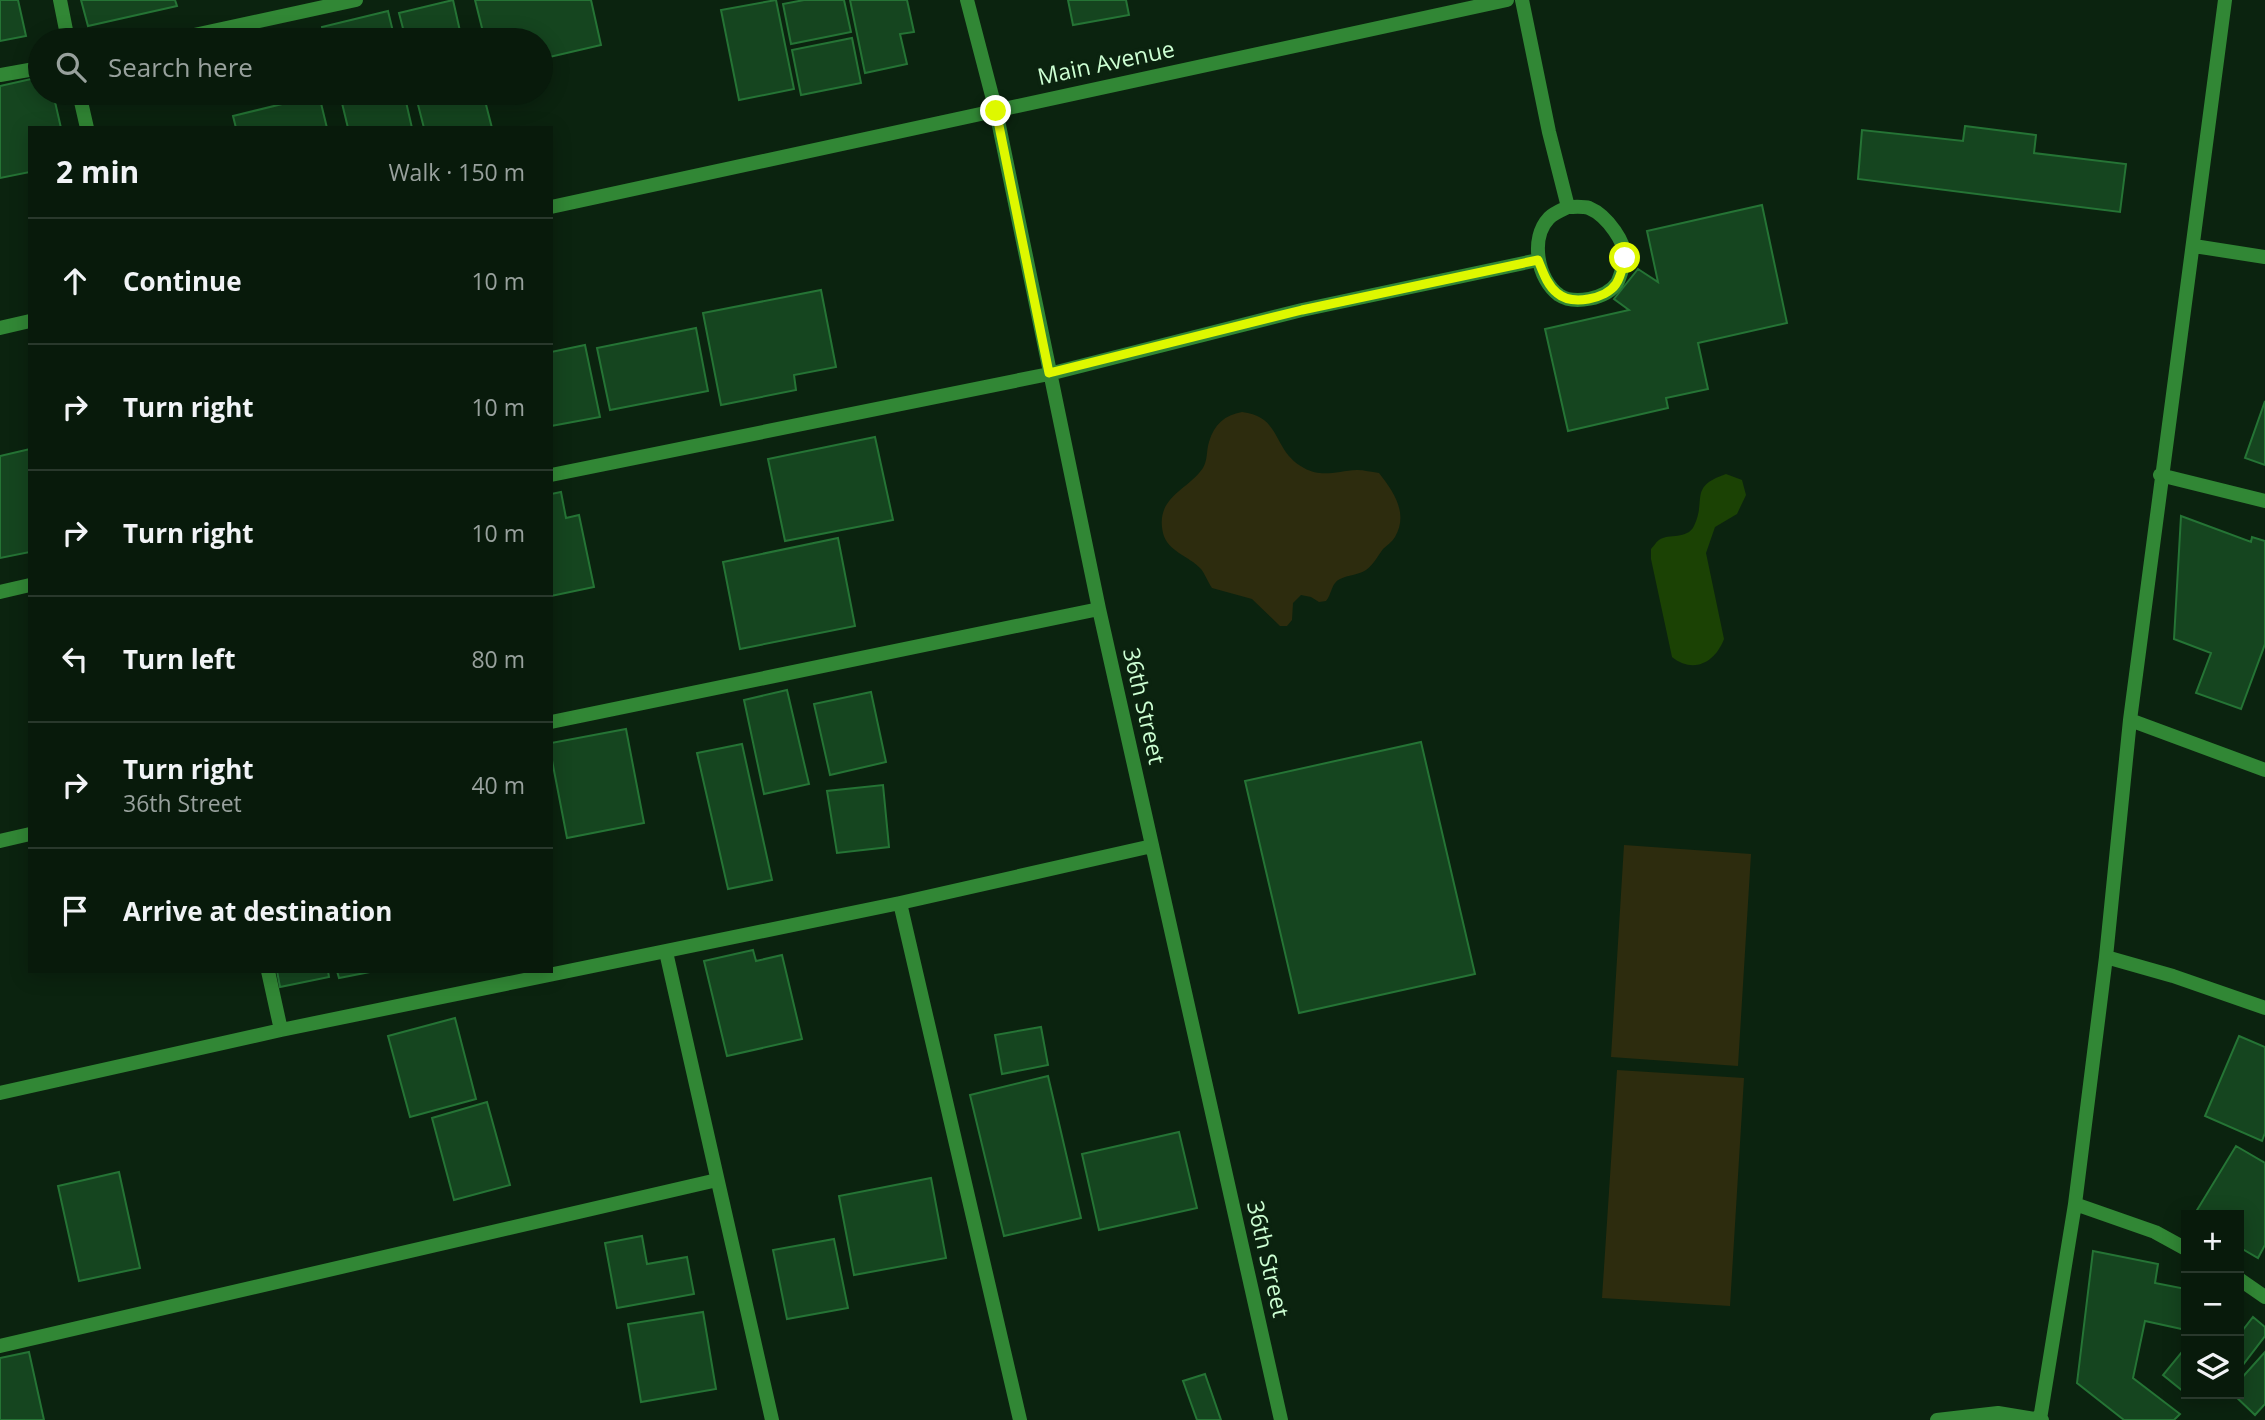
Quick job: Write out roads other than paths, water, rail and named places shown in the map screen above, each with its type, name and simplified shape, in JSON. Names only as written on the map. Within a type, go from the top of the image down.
[{"type":"street","points":[[60,0],[66,28]]},
{"type":"street","points":[[226,28],[356,0]]},
{"type":"street","name":"36th Street","points":[[967,0],[996,111],[1099,609],[1281,1420]]},
{"type":"street","name":"Main Avenue","points":[[553,207],[1507,0]]},
{"type":"street","points":[[1522,0],[1549,132],[1568,207]]},
{"type":"street","points":[[1937,1420],[1998,1413],[2041,1419],[2075,1204],[2106,957],[2130,720],[2225,0]]},
{"type":"street","points":[[0,75],[28,70]]},
{"type":"street","points":[[82,105],[87,126]]},
{"type":"street","points":[[1568,207],[1587,207],[1607,219],[1618,238],[1625,258],[1618,283],[1602,296],[1566,298],[1557,293],[1545,279],[1538,260],[1539,238],[1549,218],[1568,207]]},
{"type":"street","points":[[2193,246],[2265,257]]},
{"type":"street","points":[[553,475],[1049,373],[1302,310],[1538,260]]},
{"type":"street","points":[[0,328],[28,321]]},
{"type":"street","points":[[2161,475],[2265,501]]},
{"type":"street","points":[[0,592],[28,585]]},
{"type":"street","points":[[553,722],[1099,609]]},
{"type":"street","points":[[2130,720],[2265,770]]},
{"type":"street","points":[[0,841],[28,834]]},
{"type":"street","points":[[0,1093],[281,1030],[901,903],[1152,845]]},
{"type":"street","points":[[901,903],[1020,1420]]},
{"type":"street","points":[[666,952],[772,1420]]},
{"type":"street","points":[[2106,957],[2186,980],[2265,1008]]},
{"type":"street","points":[[268,973],[281,1030]]},
{"type":"street","points":[[0,1346],[717,1180]]},
{"type":"street","points":[[2075,1204],[2155,1232],[2181,1246]]},
{"type":"street","points":[[2244,1282],[2265,1297]]}]
